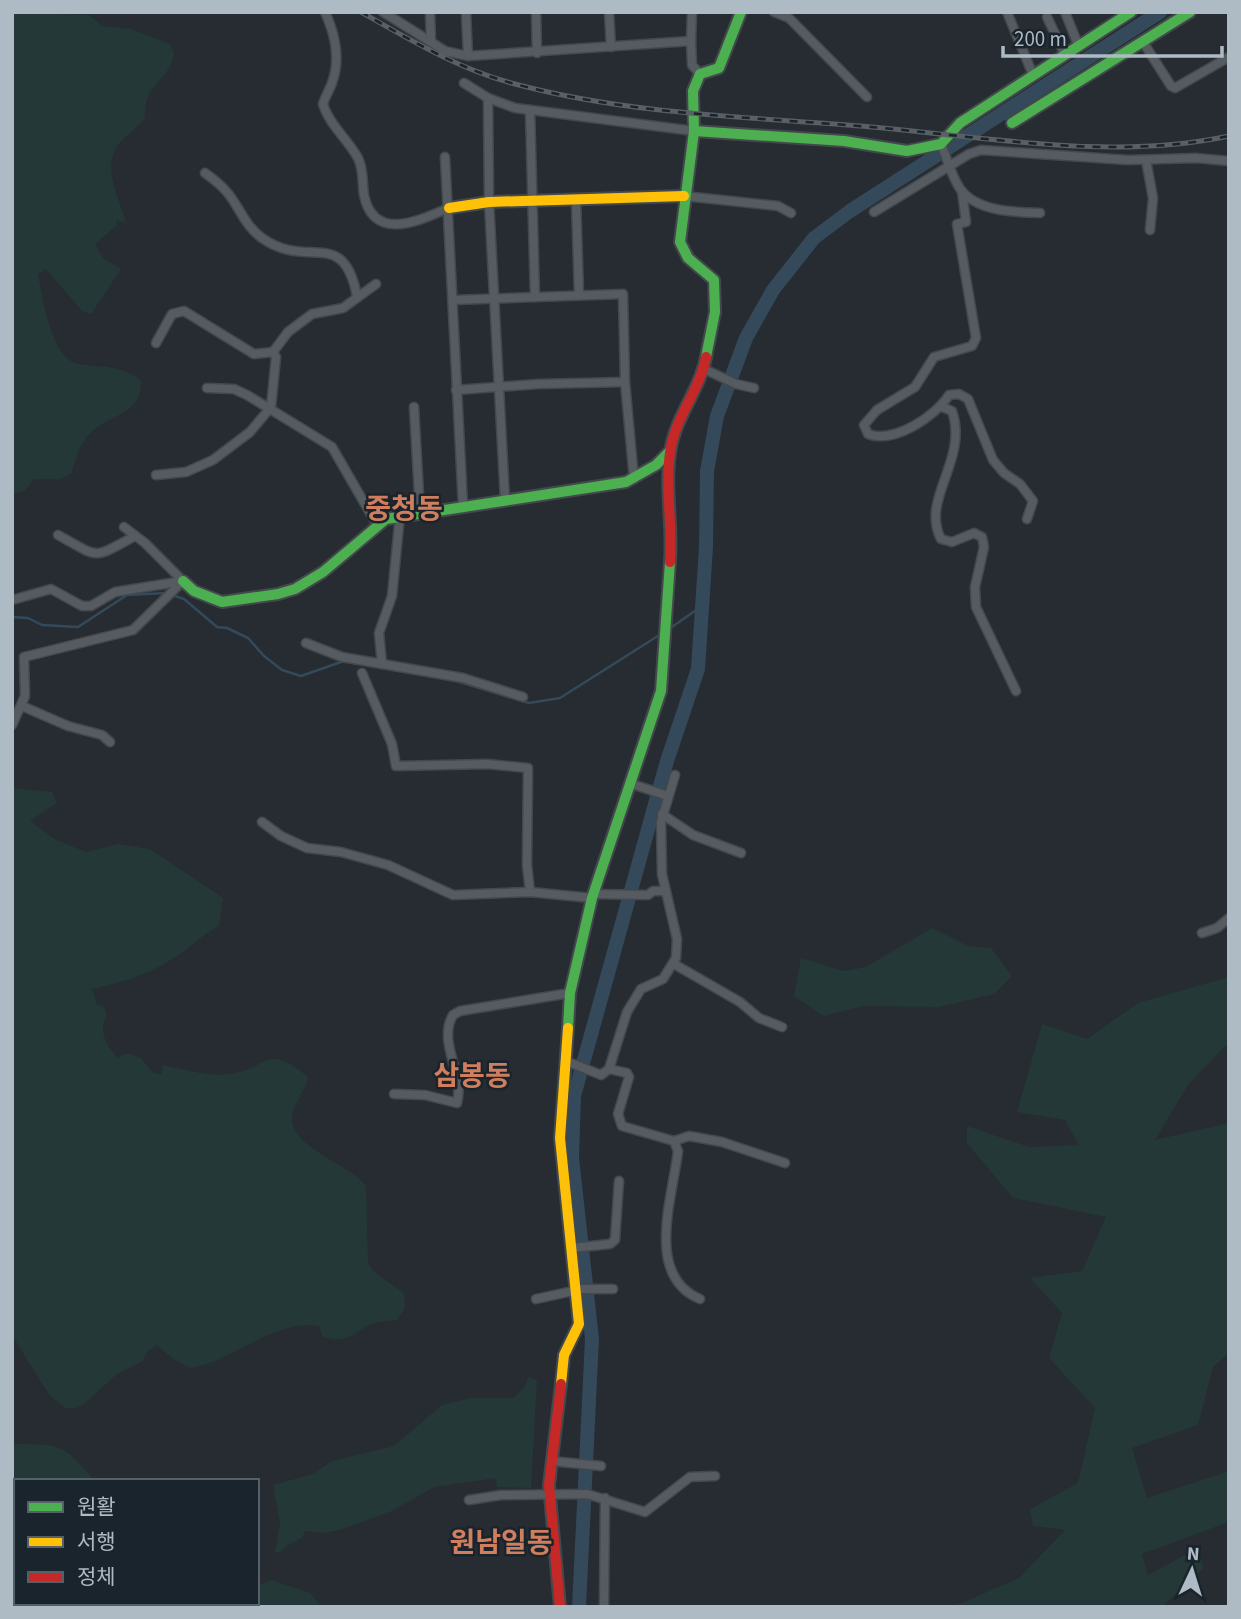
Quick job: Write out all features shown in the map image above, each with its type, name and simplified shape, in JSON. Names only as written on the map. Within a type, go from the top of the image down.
[{"type":"main road","points":[[560,1607],[549,1495],[551,1461],[564,1355],[579,1324],[574,1248],[560,1138],[569,1063],[570,993],[593,896],[629,783],[658,706],[671,553],[670,451],[676,429],[704,369],[716,290],[714,280],[688,258],[680,242],[694,131],[694,89],[700,74],[719,68],[741,12]]},
{"type":"main road","points":[[1012,122],[1190,12]]},
{"type":"main road","points":[[694,131],[844,141],[907,151],[942,147],[960,123],[1130,13]]},
{"type":"main road","points":[[449,208],[489,202],[684,196]]},
{"type":"main road","points":[[183,581],[201,594],[222,602],[278,594],[316,577],[377,525],[400,515],[611,485],[634,479],[656,465],[670,451]]},
{"type":"street","points":[[324,12],[336,42],[333,80],[324,99],[324,109],[360,161],[367,204],[380,219],[400,225],[421,221],[449,208]]},
{"type":"street","points":[[383,12],[445,51],[468,56],[691,41]]},
{"type":"street","points":[[430,12],[431,42]]},
{"type":"street","points":[[466,12],[468,56]]},
{"type":"street","points":[[536,12],[537,52]]},
{"type":"street","points":[[609,12],[611,47]]},
{"type":"street","points":[[692,12],[692,65],[700,74]]},
{"type":"street","points":[[774,12],[789,18],[867,97]]},
{"type":"street","points":[[1007,12],[1033,75]]},
{"type":"street","points":[[1065,12],[1079,47]]},
{"type":"street","points":[[1048,17],[1065,55]]},
{"type":"street","points":[[1143,42],[1171,86],[1175,88],[1229,57]]},
{"type":"street","points":[[464,83],[488,98],[515,108],[694,131]]},
{"type":"street","points":[[488,98],[489,202],[505,500]]},
{"type":"street","points":[[530,110],[535,297]]},
{"type":"street","points":[[942,147],[962,191],[966,222],[957,224],[976,338],[972,346],[934,357],[915,387],[868,417],[865,430],[874,436],[890,435],[906,429],[942,407],[948,395],[959,394],[968,399],[993,460],[1004,473],[1020,484],[1033,501],[1027,519]]},
{"type":"street","points":[[874,212],[950,164],[981,150],[1146,160],[1196,158],[1229,161]]},
{"type":"street","points":[[445,157],[463,506]]},
{"type":"street","points":[[1146,160],[1153,198],[1150,230]]},
{"type":"street","points":[[205,173],[226,191],[241,217],[262,237],[298,253],[340,256],[352,272],[357,296]]},
{"type":"street","points":[[962,191],[998,209],[1040,213]]},
{"type":"street","points":[[684,196],[778,206],[791,213]]},
{"type":"street","points":[[576,199],[579,295]]},
{"type":"street","points":[[156,343],[172,314],[184,311],[254,354],[273,352],[288,332],[312,314],[343,308],[376,284]]},
{"type":"street","points":[[454,300],[623,294],[625,382],[634,479]]},
{"type":"street","points":[[156,475],[186,472],[214,460],[250,432],[271,407],[276,357],[273,352]]},
{"type":"street","points":[[704,369],[736,384],[754,388]]},
{"type":"street","points":[[456,390],[625,382]]},
{"type":"street","points":[[207,388],[234,389],[271,407],[332,447],[346,467],[377,525]]},
{"type":"street","points":[[414,407],[420,512]]},
{"type":"street","points":[[942,407],[952,411],[956,445],[951,468],[937,498],[938,532],[941,539],[953,542],[974,533],[982,537],[984,547],[975,587],[976,607],[1016,691]]},
{"type":"street","points":[[382,664],[379,633],[391,602],[400,515]]},
{"type":"street","points":[[124,527],[183,581]]},
{"type":"street","points":[[58,535],[93,555],[100,555],[135,536]]},
{"type":"street","points":[[12,657],[24,657],[133,630],[183,581]]},
{"type":"street","points":[[12,600],[51,589],[82,606],[91,606],[115,592],[183,581]]},
{"type":"street","points":[[306,643],[342,657],[464,678],[523,697]]},
{"type":"street","points":[[12,726],[22,706],[24,657]]},
{"type":"street","points":[[362,673],[394,750],[396,766],[487,764],[528,768],[527,865],[530,892]]},
{"type":"street","points":[[22,706],[68,726],[102,735],[110,742]]},
{"type":"street","points":[[569,1063],[601,1074],[609,1069],[627,1012],[641,989],[663,979],[674,964],[677,939],[664,891],[662,814],[675,775]]},
{"type":"street","points":[[629,783],[667,796]]},
{"type":"street","points":[[662,814],[693,835],[741,853]]},
{"type":"street","points":[[262,822],[281,836],[307,848],[341,852],[388,865],[453,895],[530,892],[593,896],[648,895],[653,891],[664,891]]},
{"type":"street","points":[[1202,933],[1217,928],[1229,918]]},
{"type":"street","points":[[674,964],[740,1002],[759,1018],[782,1027]]},
{"type":"street","points":[[394,1094],[425,1095],[457,1103],[457,1078],[448,1034],[453,1015],[460,1011],[570,993]]},
{"type":"street","points":[[609,1069],[627,1073],[629,1077],[618,1114],[622,1126],[674,1141],[689,1136],[702,1138],[785,1163]]},
{"type":"street","points":[[674,1141],[678,1151],[667,1223],[667,1250],[677,1283],[700,1299]]},
{"type":"street","points":[[574,1248],[615,1240],[619,1181]]},
{"type":"street","points":[[536,1299],[578,1290],[613,1289]]},
{"type":"street","points":[[551,1461],[601,1466]]},
{"type":"street","points":[[469,1500],[502,1495],[582,1494],[605,1498],[645,1512],[690,1477],[715,1476]]},
{"type":"street","points":[[604,1607],[605,1498]]},
{"type":"green space","points":[[12,12],[89,15],[103,26],[131,29],[170,44],[174,53],[167,71],[148,96],[145,118],[120,142],[113,155],[112,175],[126,223],[116,220],[117,225],[95,244],[103,258],[121,269],[91,314],[82,311],[46,269],[38,274],[50,326],[61,352],[69,360],[79,364],[111,368],[134,376],[141,381],[140,393],[129,409],[94,430],[86,438],[71,474],[60,479],[34,479],[25,490],[13,495]]},
{"type":"green space","points":[[12,788],[52,792],[57,803],[30,821],[56,840],[86,852],[118,844],[150,849],[223,898],[219,926],[176,957],[141,975],[92,989],[97,1005],[103,1006],[107,1015],[103,1027],[105,1038],[118,1058],[128,1053],[141,1058],[153,1073],[161,1074],[163,1065],[221,1075],[242,1071],[275,1059],[308,1077],[293,1112],[294,1128],[311,1147],[359,1178],[366,1186],[368,1263],[374,1272],[404,1293],[405,1308],[397,1320],[372,1324],[342,1339],[322,1336],[319,1326],[286,1329],[222,1358],[191,1368],[173,1359],[157,1345],[148,1351],[143,1361],[117,1374],[76,1408],[66,1408],[50,1396],[12,1335]]},
{"type":"green space","points":[[932,928],[968,946],[991,948],[1012,976],[994,994],[939,1007],[863,1006],[824,1016],[794,996],[801,958],[844,971],[866,967]]},
{"type":"green space","points":[[1229,977],[1229,1042],[1188,1085],[1155,1140],[1229,1123],[1229,1353],[1213,1367],[1198,1425],[1132,1448],[1147,1498],[1229,1471],[1229,1522],[1142,1554],[1148,1575],[1196,1549],[1204,1568],[1165,1604],[1166,1607],[952,1607],[1019,1578],[1065,1530],[1033,1526],[1030,1509],[1078,1483],[1095,1408],[1049,1358],[1062,1313],[1030,1278],[1082,1271],[1106,1217],[1013,1198],[967,1143],[967,1126],[1029,1147],[1079,1145],[1065,1120],[1017,1112],[1042,1024],[1087,1039],[1138,1003]]},
{"type":"green space","points":[[528,1377],[537,1380],[531,1488],[497,1487],[496,1478],[434,1487],[392,1511],[340,1530],[322,1533],[305,1531],[302,1538],[286,1546],[280,1553],[275,1552],[280,1523],[273,1485],[313,1474],[332,1461],[394,1446],[442,1405],[470,1398],[514,1398],[526,1385]]},
{"type":"green space","points":[[12,1444],[52,1446],[60,1449],[76,1460],[93,1479],[14,1479],[12,1530]]},
{"type":"green space","points":[[271,1580],[310,1593],[322,1607],[248,1607],[259,1605],[259,1586]]},
{"type":"waterway","points":[[579,1607],[592,1339],[572,1158],[574,1096],[667,761],[698,669],[706,547],[707,471],[717,416],[746,338],[773,290],[814,238],[850,211],[1160,12]]},
{"type":"waterway","points":[[12,617],[28,618],[42,625],[78,627],[127,595],[166,593]]},
{"type":"waterway","points":[[172,595],[184,599],[217,627],[227,628],[248,638],[264,656],[282,670],[301,676],[344,661],[456,681],[529,703],[560,698],[661,634]]},
{"type":"waterway","points":[[669,629],[702,606]]},
{"type":"railway","points":[[361,12],[477,72],[519,85],[606,103],[1050,145],[1140,147],[1229,136]]},
{"type":"traffic: fast","points":[[706,357],[715,312],[714,280],[688,258],[680,242],[694,131],[693,91],[700,74],[719,68],[741,12]]},
{"type":"traffic: fast","points":[[694,131],[844,141],[907,151],[941,144],[960,123],[1131,12]]},
{"type":"traffic: fast","points":[[1012,123],[1190,12]]},
{"type":"traffic: fast","points":[[183,581],[194,591],[222,602],[278,594],[295,589],[323,572],[386,519],[626,482],[656,465],[670,451]]},
{"type":"traffic: fast","points":[[568,1028],[570,993],[592,898],[661,691],[670,562]]},
{"type":"traffic: slow","points":[[449,208],[489,202],[684,196]]},
{"type":"traffic: slow","points":[[561,1384],[564,1355],[579,1324],[560,1138],[568,1028]]},
{"type":"traffic: jam","points":[[670,562],[668,475],[671,447],[706,357]]},
{"type":"traffic: jam","points":[[560,1607],[549,1485],[561,1384]]},
{"type":"district","name":"중청동","points":[[404,509]]},
{"type":"district","name":"삼봉동","points":[[472,1076]]},
{"type":"district","name":"원남일동","points":[[501,1543]]}]
